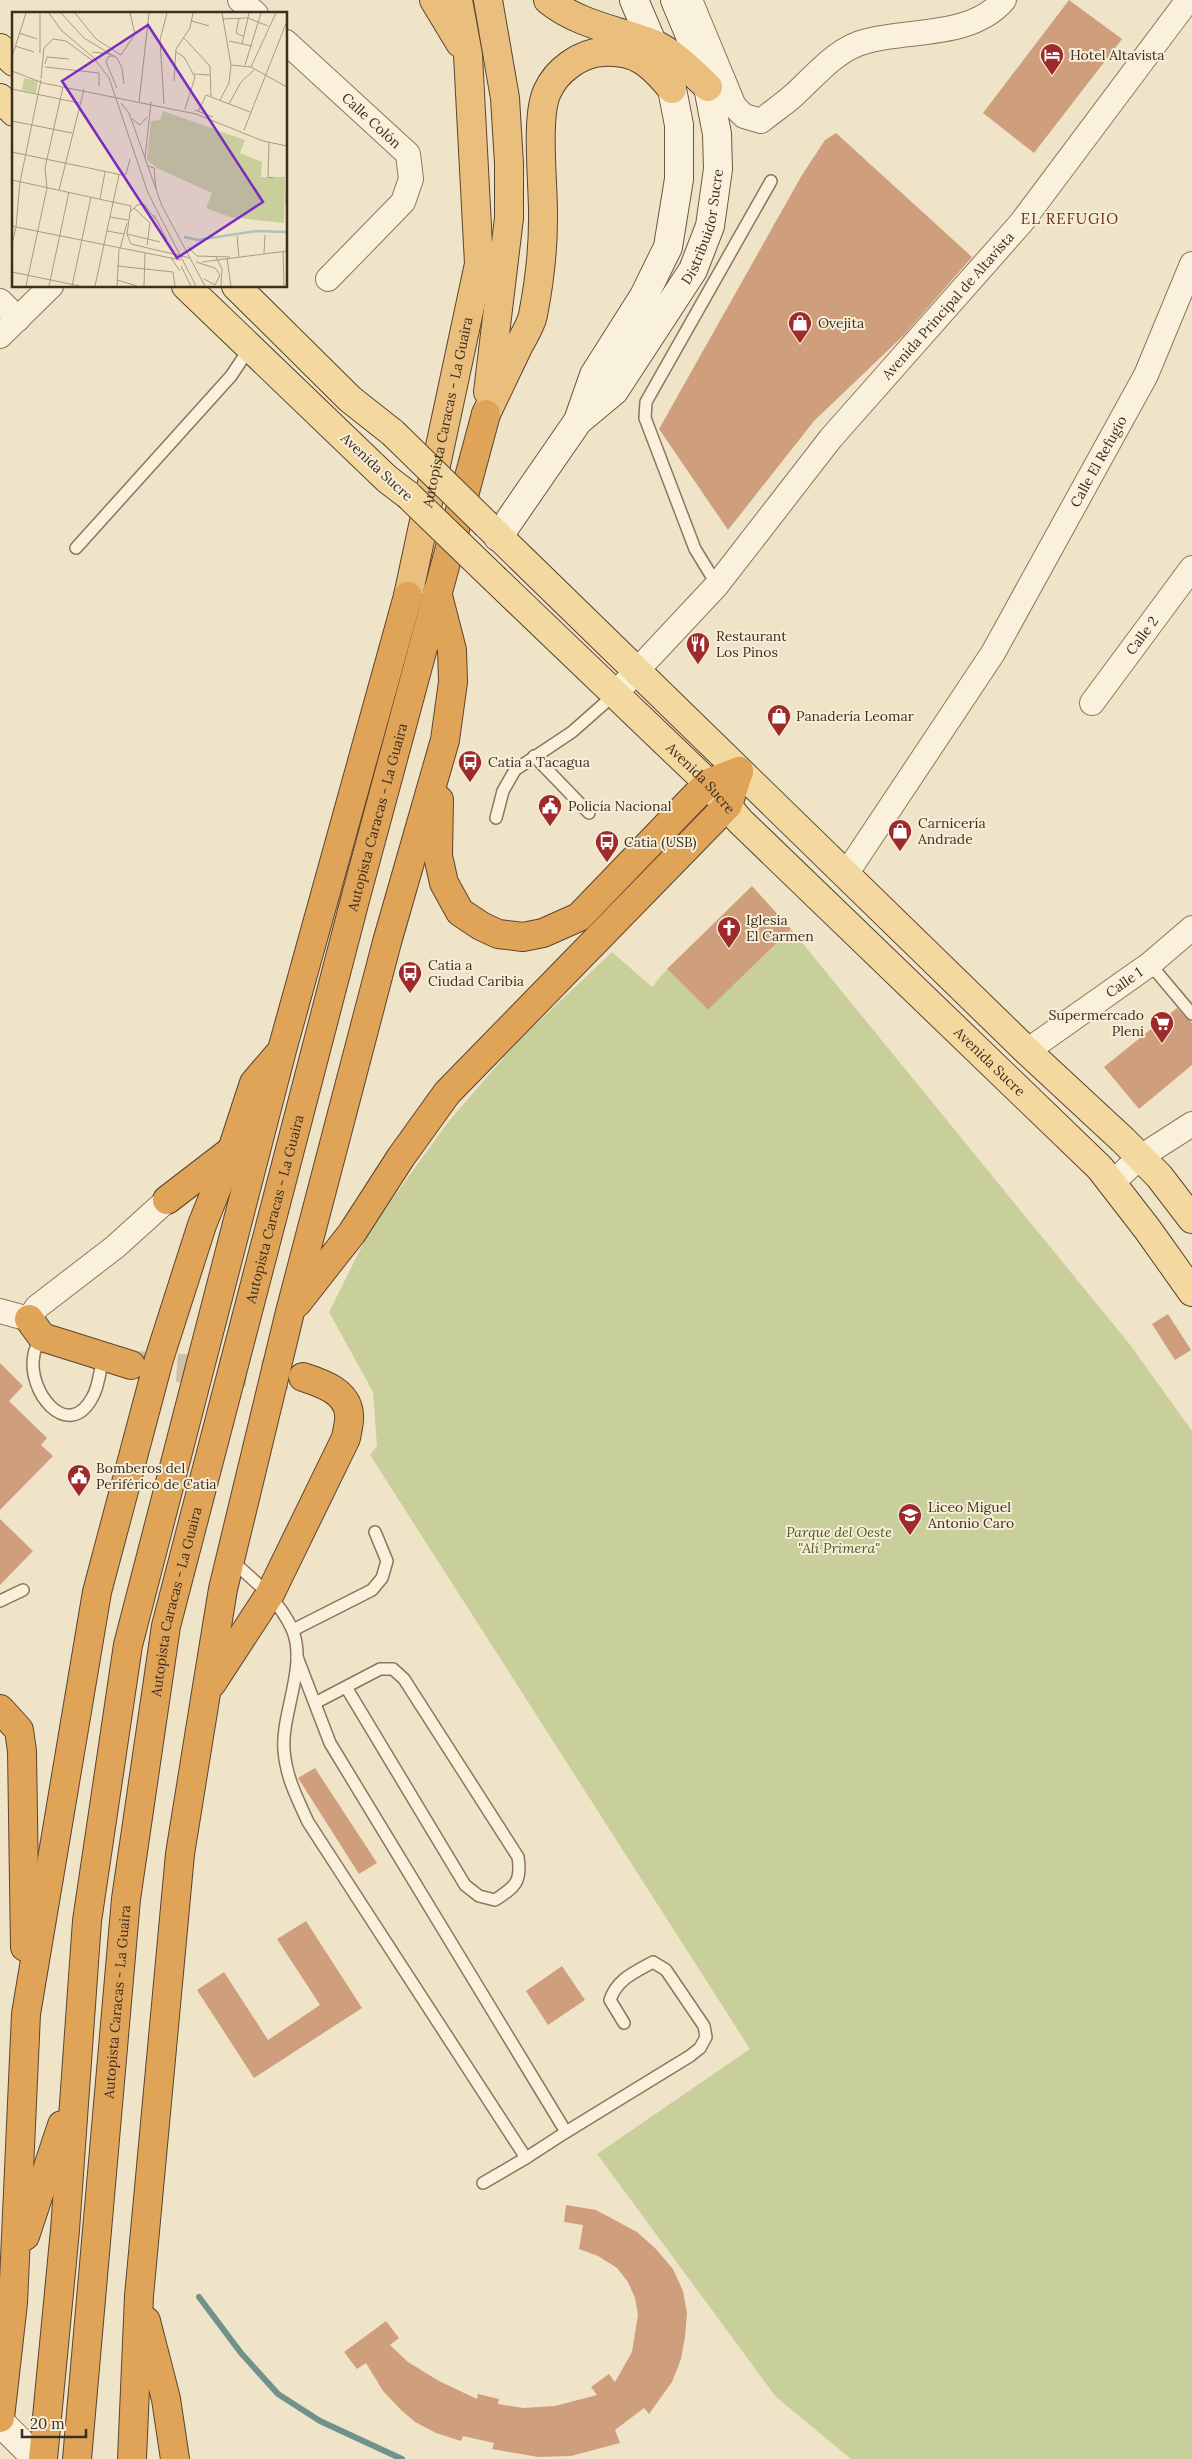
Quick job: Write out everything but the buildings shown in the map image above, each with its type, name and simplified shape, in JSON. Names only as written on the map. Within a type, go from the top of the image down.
[{"type":"highway","points":[[434,0],[468,55]]},
{"type":"highway","name":"Autopista Caracas - La Guaira","points":[[43,2459],[65,2230],[88,1921],[128,1645],[282,1050],[408,596],[479,264],[468,55],[458,0]]},
{"type":"highway","name":"Autopista Caracas - La Guaira","points":[[77,2459],[126,1899],[165,1635],[437,591],[486,414],[509,218],[509,164],[505,98],[488,0]]},
{"type":"highway","points":[[548,0],[576,17],[603,29],[655,45],[670,53],[708,87]]},
{"type":"highway","points":[[486,414],[533,318],[538,288],[543,222],[542,128],[543,108],[547,92],[558,74],[572,63],[596,52],[612,51],[630,54],[644,60],[672,89]]},
{"type":"highway","name":"Autopista Caracas - La Guaira","points":[[132,2459],[139,2296],[180,1854],[206,1692],[231,1560],[290,1312],[387,942],[445,740],[453,682],[452,650],[437,591]]},
{"type":"highway","points":[[445,740],[437,824],[438,856],[444,882],[460,912],[481,926],[498,934],[523,937],[543,932],[579,917],[708,783],[739,771]]},
{"type":"highway","points":[[290,1312],[352,1233],[411,1142],[448,1093],[728,805],[739,771]]},
{"type":"highway","name":"Autopista Caracas - La Guaira","points":[[0,2418],[13,2303],[26,2014],[97,1592],[158,1360],[202,1225],[232,1150],[254,1083],[282,1050]]},
{"type":"highway","points":[[167,1200],[232,1150]]},
{"type":"highway","points":[[167,1200],[180,1204],[194,1212],[202,1225]]},
{"type":"highway","points":[[276,1207],[284,1338]]},
{"type":"highway","points":[[36,1328],[103,1357],[131,1365]]},
{"type":"highway","points":[[206,1692],[270,1594],[346,1438],[350,1414],[343,1398],[327,1384],[303,1376]]},
{"type":"highway","points":[[0,1709],[19,1730],[22,1751],[26,2014]]},
{"type":"highway","points":[[15,2264],[76,2086]]},
{"type":"highway","points":[[139,2296],[166,2399],[175,2459]]},
{"type":"main road","name":"Distribuidor Sucre","points":[[578,420],[594,375],[644,296],[668,248],[675,218],[680,147],[672,89],[655,45],[634,0]]},
{"type":"main road","name":"Distribuidor Sucre","points":[[493,531],[578,420],[614,392],[693,270],[702,250],[716,200],[718,168],[717,134],[708,87],[686,23],[675,0]]},
{"type":"main road","points":[[0,48],[12,60]]},
{"type":"main road","points":[[0,98],[12,110]]},
{"type":"main road","name":"Avenida Sucre","points":[[188,288],[386,479],[408,495],[708,783],[740,821],[1061,1129],[1112,1183],[1192,1292]]},
{"type":"main road","points":[[238,288],[350,399],[392,433],[638,670],[739,771],[1158,1176],[1192,1219]]},
{"type":"main road","points":[[0,2422],[37,2459]]},
{"type":"street","points":[[240,0],[254,12]]},
{"type":"street","points":[[690,0],[734,106],[744,116],[761,121],[793,96],[830,59],[866,41],[942,30],[978,20],[1004,0]]},
{"type":"street","name":"Avenida Principal de Altavista","points":[[615,694],[717,585],[831,438],[1021,223],[1188,0]]},
{"type":"street","name":"Calle Colón","points":[[288,44],[408,154],[412,179],[403,202],[328,279]]},
{"type":"street","name":"Calle El Refugio","points":[[846,874],[993,653],[1146,375],[1192,264]]},
{"type":"street","points":[[0,336],[49,288]]},
{"type":"street","points":[[0,301],[18,319]]},
{"type":"street","name":"Calle 2","points":[[1092,703],[1192,568]]},
{"type":"street","name":"Calle 1","points":[[1028,1051],[1150,964],[1192,928]]},
{"type":"street","points":[[1112,1183],[1139,1158],[1192,1124]]},
{"type":"street","points":[[0,1311],[36,1328],[37,1307],[115,1247],[167,1200]]},
{"type":"lane","points":[[717,585],[695,549],[645,418],[646,402],[771,181]]},
{"type":"lane","points":[[76,548],[231,376],[245,355],[233,332]]},
{"type":"lane","points":[[496,818],[503,791],[515,770],[572,732],[615,694]]},
{"type":"lane","points":[[534,756],[589,813]]},
{"type":"lane","points":[[1150,964],[1192,1014]]},
{"type":"lane","points":[[36,1328],[34,1353],[35,1384],[45,1401],[54,1410],[63,1414],[71,1415],[78,1412],[92,1399],[103,1357]]},
{"type":"lane","points":[[293,1630],[372,1590],[382,1578],[387,1561],[375,1532]]},
{"type":"lane","points":[[231,1560],[270,1594],[293,1630],[297,1656],[330,1743],[566,2132]]},
{"type":"lane","points":[[0,1601],[23,1590]]},
{"type":"lane","points":[[297,1656],[284,1748],[288,1781],[308,1822],[526,2158]]},
{"type":"lane","points":[[315,1703],[380,1669],[393,1669],[404,1679],[518,1858],[520,1871],[514,1887],[495,1900],[479,1896],[465,1885],[346,1687]]},
{"type":"lane","points":[[483,2183],[690,2056],[700,2048],[706,2037],[704,2026],[666,1970],[652,1962],[622,1980],[614,1989],[610,2000],[624,2022]]},
{"type":"green space","name":"Parque del Oeste \"Alí Primera\"","points":[[791,929],[1131,1346],[1192,1431],[1192,2459],[851,2459],[776,2397],[597,2154],[750,2049],[370,1455],[377,1446],[373,1392],[329,1312],[370,1230],[448,1122],[519,1040],[612,952],[652,987],[667,969],[708,1010]]},
{"type":"waterway","points":[[199,2297],[241,2353],[278,2394],[320,2421],[402,2459]]},
{"type":"tunnel","points":[[135,1365],[299,1376]]},
{"type":"place","name":"Hotel Altavista","points":[[1052,76]]},
{"type":"place","name":"Ovejita","points":[[800,344]]},
{"type":"place","name":"Restaurant Los Pinos","points":[[698,665]]},
{"type":"place","name":"Panadería Leomar","points":[[779,737]]},
{"type":"place","name":"Catia a Tacagua","points":[[470,783]]},
{"type":"place","name":"Policía Nacional","points":[[550,827]]},
{"type":"place","name":"Carnicería Andrade","points":[[900,852]]},
{"type":"place","name":"Catia (USB)","points":[[607,863]]},
{"type":"place","name":"Iglesia El Carmen","points":[[729,949]]},
{"type":"place","name":"Catia a Ciudad Caribia","points":[[410,994]]},
{"type":"place","name":"Supermercado Pleni","points":[[1162,1044]]},
{"type":"place","name":"Bomberos del Periférico de Catia","points":[[79,1497]]},
{"type":"place","name":"Liceo Miguel Antonio Caro","points":[[910,1536]]},
{"type":"district","name":"EL REFUGIO","points":[[1070,218]]}]
